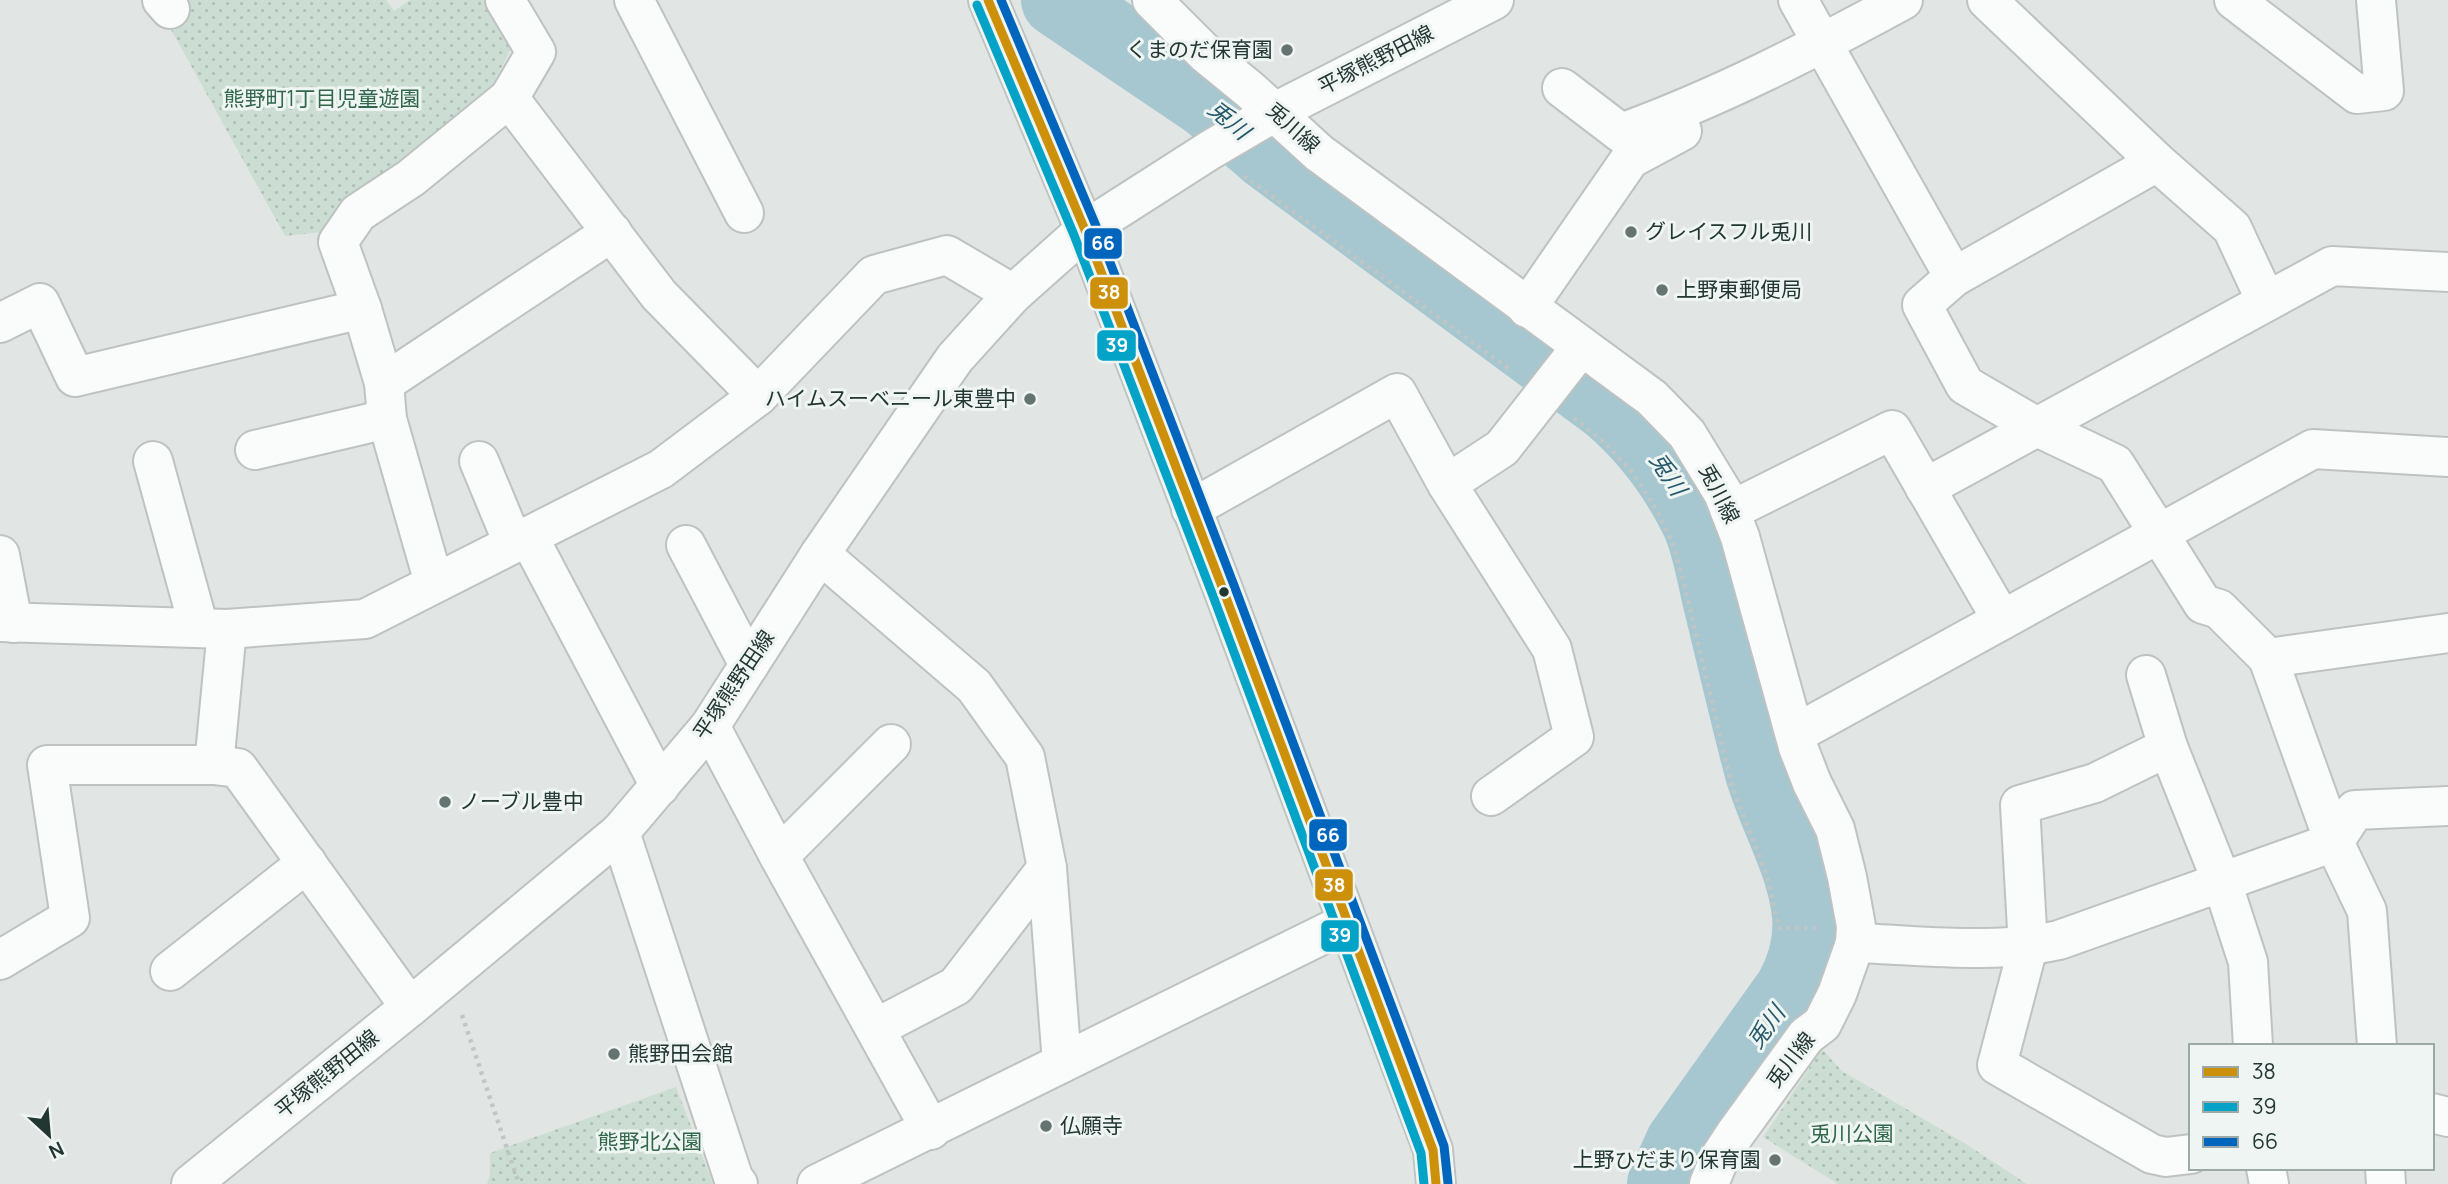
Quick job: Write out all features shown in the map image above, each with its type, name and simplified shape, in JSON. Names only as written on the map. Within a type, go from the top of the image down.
[{"type":"street","points":[[435,583],[362,309],[338,242],[358,213],[411,178],[509,98],[536,52],[505,0]]},
{"type":"street","points":[[634,0],[744,213]]},
{"type":"street","points":[[988,0],[1085,230],[1191,509],[1433,1150],[1436,1184]]},
{"type":"street","name":"兎川線","points":[[1152,0],[1267,116],[1320,152],[1527,308],[1562,372],[1652,398],[1687,434],[1723,493],[1740,537],[1795,734],[1812,783],[1835,829],[1854,912],[1840,935],[1837,994],[1822,1024],[1805,1036],[1735,1134],[1720,1157],[1709,1184]]},
{"type":"street","name":"平塚熊野田線","points":[[191,1184],[620,832],[710,726],[820,554],[955,358],[1013,293],[1085,230],[1217,146],[1267,116],[1494,0]]},
{"type":"street","points":[[1797,0],[1954,277]]},
{"type":"street","points":[[1527,308],[1630,159],[1685,120],[1903,0]]},
{"type":"street","points":[[1987,0],[2157,162],[2232,228],[2266,301]]},
{"type":"street","points":[[2234,0],[2357,94],[2384,91],[2376,0]]},
{"type":"street","points":[[1562,88],[1621,133],[1685,120]]},
{"type":"street","points":[[509,98],[659,295],[758,396]]},
{"type":"street","points":[[2157,162],[1954,277],[1922,305],[1965,385],[2037,427],[2115,464],[2203,604],[2219,609],[2268,658],[2334,842],[2367,911],[2378,1044]]},
{"type":"street","points":[[255,450],[386,401],[612,232]]},
{"type":"street","points":[[0,555],[6,622],[213,628],[365,619],[661,469],[758,396],[874,275],[947,255],[1013,293]]},
{"type":"street","points":[[1925,488],[2332,266],[2448,272]]},
{"type":"street","points":[[0,323],[40,303],[75,377],[362,309]]},
{"type":"street","points":[[1447,484],[1502,449],[1562,372]]},
{"type":"street","points":[[1191,509],[1397,393],[1447,484],[1552,649],[1573,737],[1491,796]]},
{"type":"street","points":[[1730,512],[1892,430],[2002,620]]},
{"type":"street","points":[[1795,734],[2313,449],[2448,457]]},
{"type":"street","points":[[153,461],[213,628],[214,765]]},
{"type":"street","points":[[479,461],[660,786]]},
{"type":"street","points":[[686,545],[749,665]]},
{"type":"street","points":[[820,554],[974,686],[1025,757],[1047,868],[1062,1063]]},
{"type":"street","points":[[2268,658],[2448,633]]},
{"type":"street","points":[[2146,675],[2168,747],[2222,882],[2248,962],[2253,1044]]},
{"type":"street","points":[[710,726],[930,1130]]},
{"type":"street","points":[[779,856],[891,744]]},
{"type":"street","points":[[2168,747],[2095,783],[2020,805],[2028,947],[1997,1065],[2175,1165]]},
{"type":"street","points":[[0,960],[70,918],[47,765],[214,765],[238,768],[410,1007]]},
{"type":"street","points":[[1840,935],[1997,948],[2028,947],[2059,940],[2334,842],[2356,810],[2448,806]]},
{"type":"street","points":[[620,832],[734,1180],[738,1184]]},
{"type":"street","points":[[170,971],[306,863]]},
{"type":"street","points":[[876,1028],[956,986],[1047,868]]},
{"type":"street","points":[[817,1184],[1346,923]]},
{"type":"path","points":[[1217,146],[1562,372],[1596,435],[1620,457],[1642,485],[1667,532],[1682,574],[1732,787],[1767,876],[1779,928],[1840,935]]},
{"type":"path","points":[[449,975],[519,1184]]},
{"type":"green space","name":"熊野町1丁目児童遊園","points":[[187,0],[386,0],[394,11],[410,0],[486,0],[515,41],[490,90],[323,232],[285,236],[168,24]]},
{"type":"green space","name":"兎川公園","points":[[1821,1048],[1842,1071],[1966,1144],[2027,1184],[1838,1184],[1763,1137]]},
{"type":"green space","name":"熊野北公園","points":[[676,1087],[713,1184],[487,1184],[490,1153]]},
{"type":"waterway","name":"兎川","points":[[1058,0],[1209,102],[1269,154],[1608,404],[1635,429],[1659,458],[1698,521],[1708,549],[1761,769],[1801,877],[1809,915],[1809,935],[1803,964],[1791,991],[1682,1144],[1664,1184]]},
{"type":"transit line","name":"38","points":[[988,0],[1085,230],[1224,592],[1433,1150],[1436,1184]]},
{"type":"transit line","name":"66","points":[[1001,0],[1096,226],[1235,588],[1444,1146],[1448,1183]]},
{"type":"transit line","name":"39","points":[[977,5],[1074,235],[1213,596],[1421,1153],[1424,1184]]},
{"type":"place","name":"くまのだ保育園","points":[[1287,50]]},
{"type":"place","name":"グレイスフル兎川","points":[[1631,232]]},
{"type":"place","name":"上野東郵便局","points":[[1662,290]]},
{"type":"place","name":"ハイムスーベニール東豊中","points":[[1030,399]]},
{"type":"place","name":"ノーブル豊中","points":[[445,802]]},
{"type":"place","name":"熊野田会館","points":[[614,1054]]},
{"type":"place","name":"仏願寺","points":[[1046,1126]]},
{"type":"place","name":"上野ひだまり保育園","points":[[1775,1160]]}]
